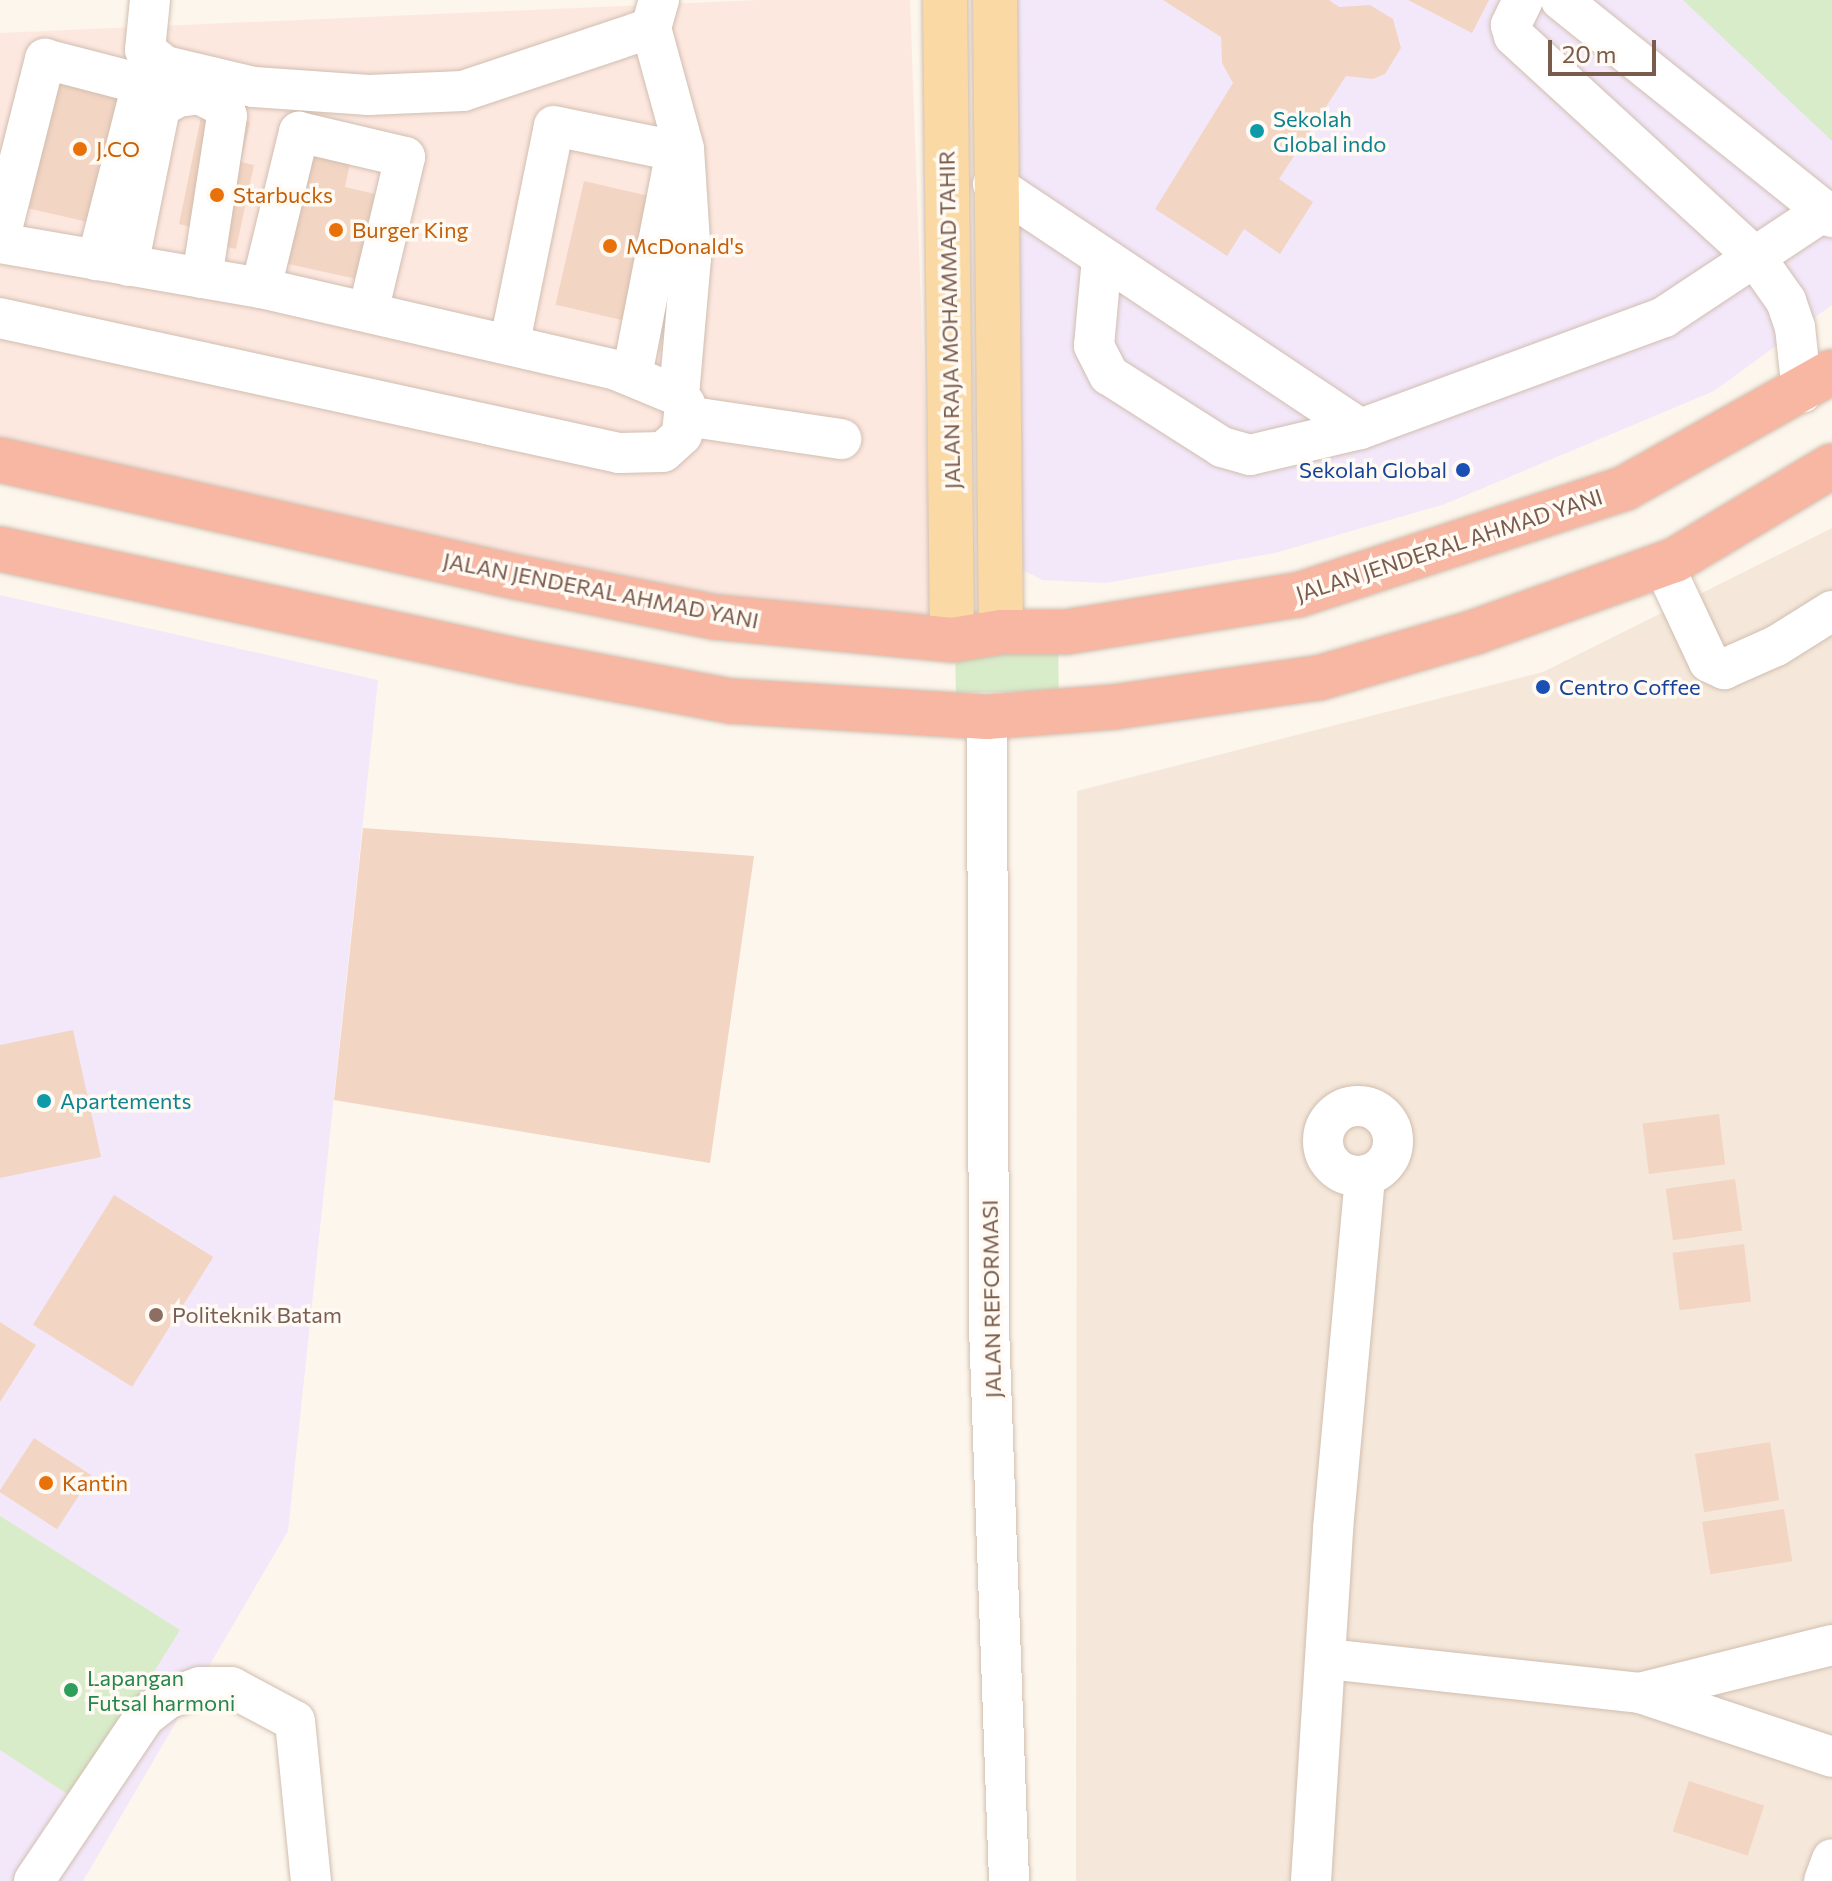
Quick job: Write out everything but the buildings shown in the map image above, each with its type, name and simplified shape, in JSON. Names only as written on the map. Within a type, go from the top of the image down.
[{"type":"highway","name":"JALAN JENDERAL AHMAD YANI","points":[[0,460],[516,577],[715,617],[952,640],[1001,632],[1066,632],[1298,595],[1625,488],[1817,382]]},
{"type":"highway","points":[[0,549],[524,662],[731,701],[987,717],[1114,707],[1319,678],[1475,632],[1663,564],[1832,466]]},
{"type":"main road","name":"JALAN RAJA MOHAMMAD TAHIR","points":[[945,0],[952,640]]},
{"type":"main road","name":"JALAN RAJA MOHAMMAD TAHIR","points":[[995,0],[993,184],[1001,632]]},
{"type":"street","points":[[0,318],[619,453],[663,452],[682,435],[691,258],[684,149],[655,14],[463,91],[369,95],[254,87],[165,66],[145,50],[150,0]]},
{"type":"street","points":[[1523,0],[1511,25],[1514,36],[1755,257],[1786,301],[1817,382]]},
{"type":"street","points":[[1102,258],[1094,346],[1109,375],[1238,454],[1360,429],[1664,317],[1755,257],[1828,214],[1561,0]]},
{"type":"street","points":[[112,263],[142,84],[45,59],[0,240],[112,263],[261,288],[510,342],[632,375],[682,406],[841,439]]},
{"type":"street","points":[[112,263],[160,107],[199,94],[224,107],[228,122],[202,278]]},
{"type":"street","points":[[510,342],[554,126],[676,151],[632,375]]},
{"type":"street","points":[[261,288],[299,132],[405,157],[368,312]]},
{"type":"street","points":[[993,184],[1360,429]]},
{"type":"street","points":[[1663,564],[1709,662],[1724,669],[1776,646],[1832,611]]},
{"type":"street","name":"JALAN REFORMASI","points":[[987,717],[989,1327],[1009,1881]]},
{"type":"street","points":[[1311,1881],[1328,1659],[1333,1529],[1365,1175]]},
{"type":"street","points":[[1640,1693],[1832,1645]]},
{"type":"street","points":[[1328,1659],[1640,1693],[1832,1757]]},
{"type":"street","points":[[34,1881],[144,1717],[167,1699],[200,1687],[231,1687],[295,1721],[311,1881]]},
{"type":"street","points":[[1824,1881],[1832,1859]]},
{"type":"shaded area","points":[[758,0],[910,0],[932,614],[711,601],[0,445],[0,33]]},
{"type":"shaded area","points":[[1006,0],[1832,0],[1832,305],[1714,391],[1445,504],[1275,553],[1106,583],[1043,580],[1016,567]]},
{"type":"shaded area","points":[[1832,528],[1832,1881],[1076,1881],[1077,791],[1543,672]]},
{"type":"shaded area","name":"Politeknik Batam","points":[[0,595],[378,680],[288,1531],[83,1881],[0,1881]]},
{"type":"green space","points":[[1683,0],[1832,0],[1832,141]]},
{"type":"green space","points":[[1058,642],[1059,691],[956,693],[955,644]]},
{"type":"green space","name":"Lapangan Futsal harmoni","points":[[0,1516],[180,1630],[75,1799],[0,1750]]},
{"type":"place","name":"Sekolah Global indo","points":[[1257,131]]},
{"type":"place","name":"J.CO","points":[[80,149]]},
{"type":"place","name":"Starbucks","points":[[217,195]]},
{"type":"place","name":"Burger King","points":[[336,230]]},
{"type":"place","name":"McDonald's","points":[[610,246]]},
{"type":"place","name":"Sekolah Global","points":[[1463,470]]},
{"type":"place","name":"Centro Coffee","points":[[1543,687]]},
{"type":"place","name":"Apartements","points":[[44,1101]]},
{"type":"place","name":"Politeknik Batam","points":[[156,1315]]},
{"type":"place","name":"Kantin","points":[[46,1483]]},
{"type":"place","name":"Lapangan Futsal harmoni","points":[[71,1690]]}]
